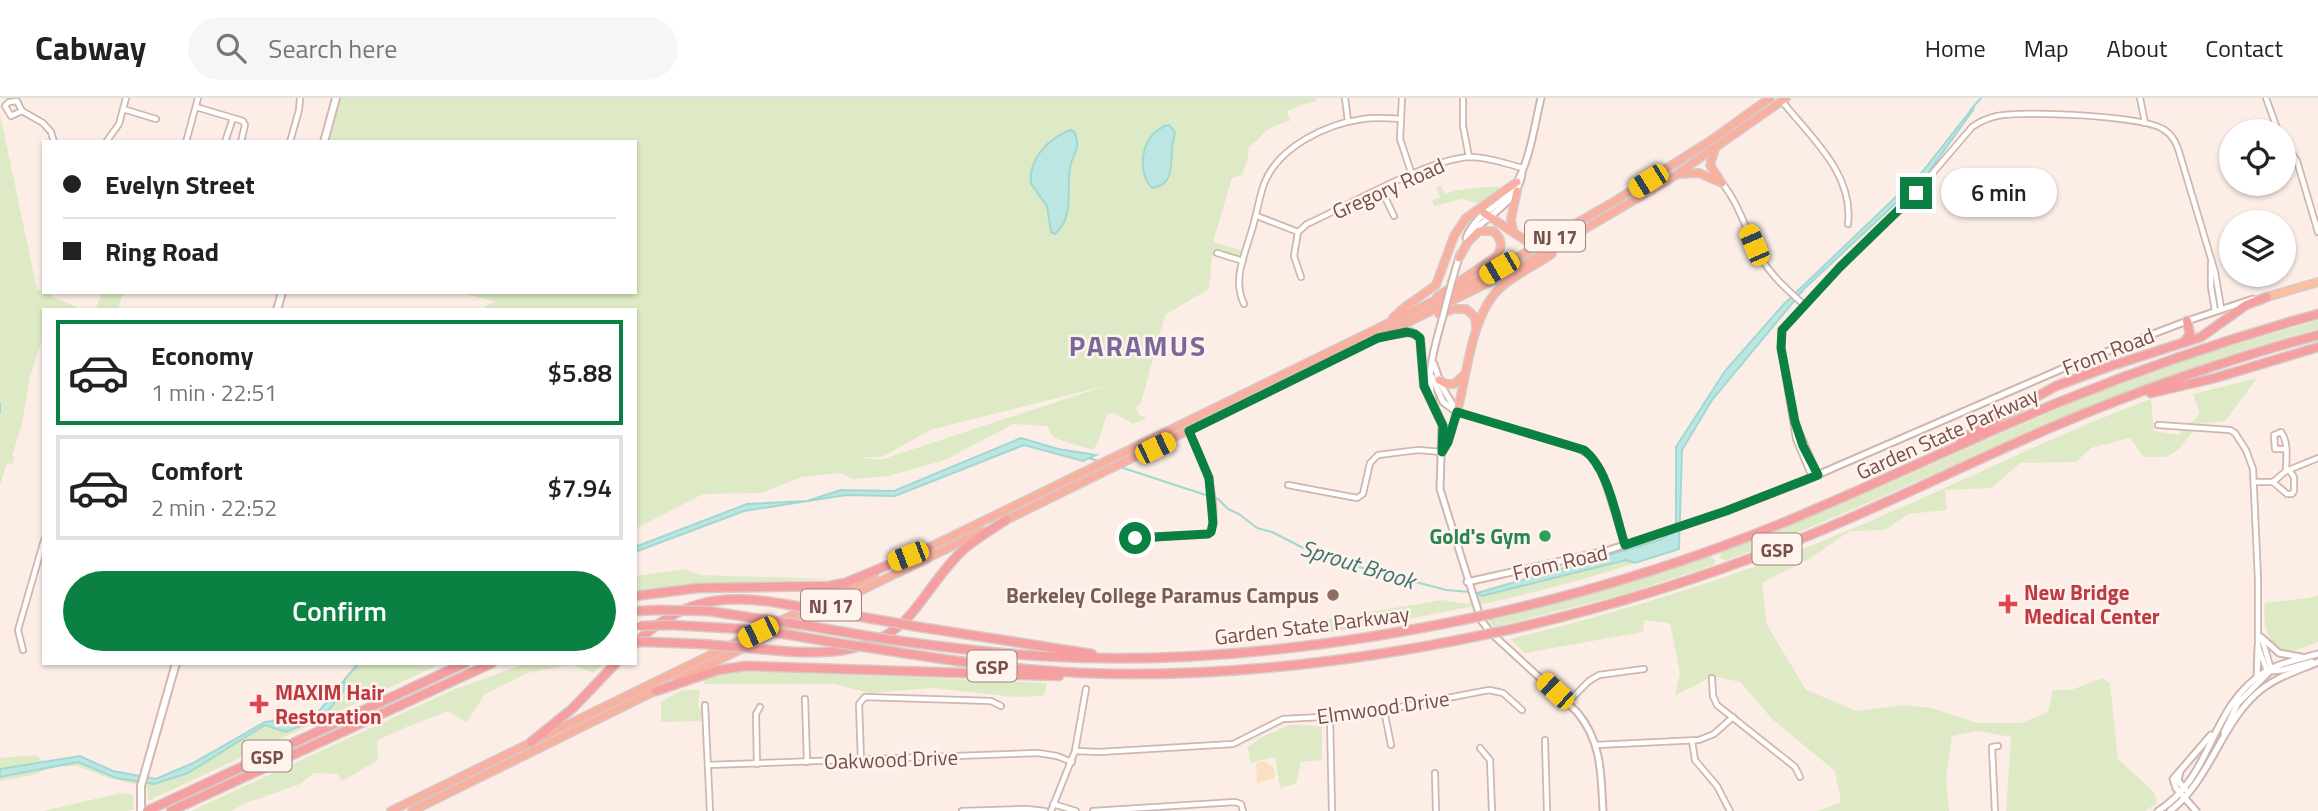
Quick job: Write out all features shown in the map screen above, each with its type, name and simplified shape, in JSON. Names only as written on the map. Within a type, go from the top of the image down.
[{"type":"highway","name":"NJ 17","points":[[391,811],[1485,276],[1648,181],[1770,98]]},
{"type":"highway","name":"NJ 17","points":[[412,811],[1489,284],[1575,237],[1674,175],[1784,99]]},
{"type":"highway","points":[[1715,148],[1710,164],[1721,183]]},
{"type":"highway","points":[[1674,175],[1699,173],[1721,183]]},
{"type":"highway","points":[[1387,324],[1436,285],[1454,236],[1466,218],[1517,182]]},
{"type":"highway","points":[[1514,232],[1511,219],[1517,191]]},
{"type":"highway","points":[[1487,215],[1528,240],[1554,237]]},
{"type":"highway","points":[[1433,301],[1445,289],[1496,257],[1501,247],[1500,238],[1490,231],[1479,232],[1468,242],[1459,258]]},
{"type":"highway","points":[[1457,412],[1474,338],[1496,292],[1575,237]]},
{"type":"highway","points":[[1931,458],[2056,386],[2206,334],[2246,305],[2267,297]]},
{"type":"highway","points":[[1405,326],[1454,309],[1466,309],[1475,317],[1474,338]]},
{"type":"highway","name":"Garden State Parkway","points":[[637,611],[708,611],[893,640],[1019,655],[1136,659],[1214,656],[1368,638],[1492,614],[1579,592],[1714,549],[1801,515],[2126,376],[2238,337],[2318,314]]},
{"type":"highway","points":[[2182,342],[2190,334],[2187,321]]},
{"type":"highway","points":[[1378,338],[1407,332],[1420,338],[1424,386],[1443,426]]},
{"type":"highway","name":"Garden State Parkway","points":[[638,626],[743,629],[990,666],[1108,673],[1179,673],[1285,666],[1358,657],[1511,629],[1631,598],[1776,549],[1853,518],[2082,415],[2214,366],[2318,335]]},
{"type":"highway","points":[[2082,415],[2318,347]]},
{"type":"highway","points":[[1439,380],[1446,384],[1459,383],[1466,372]]},
{"type":"highway","points":[[637,643],[702,644],[809,654],[834,652],[863,645],[887,634],[909,617],[959,554],[1006,520]]},
{"type":"highway","points":[[637,596],[698,588],[828,586],[845,583],[932,546]]},
{"type":"highway","points":[[637,641],[671,616],[704,602],[740,598],[1062,650],[1136,659]]},
{"type":"highway","name":"GSP","points":[[146,810],[462,665]]},
{"type":"highway","name":"GSP","points":[[171,811],[488,665]]},
{"type":"highway","points":[[531,742],[566,714],[614,665]]},
{"type":"highway","points":[[656,691],[718,670],[745,666],[1065,677],[1108,673]]},
{"type":"main road","points":[[325,140],[336,98]]},
{"type":"main road","name":"From Road","points":[[2267,297],[2317,281]]},
{"type":"main road","points":[[146,810],[140,790],[175,665]]},
{"type":"street","points":[[108,140],[116,130],[126,98]]},
{"type":"street","points":[[187,140],[198,98]]},
{"type":"street","points":[[291,140],[300,98]]},
{"type":"street","points":[[1345,98],[1348,121]]},
{"type":"street","points":[[1402,98],[1401,147],[1412,175]]},
{"type":"street","points":[[1464,98],[1463,126],[1469,157]]},
{"type":"street","points":[[1487,215],[1502,208],[1521,183],[1541,98]]},
{"type":"street","points":[[2140,98],[2144,123]]},
{"type":"street","points":[[2266,98],[2274,119]]},
{"type":"street","points":[[1784,99],[1839,173],[1846,190],[1848,224]]},
{"type":"street","points":[[196,107],[243,121],[245,125],[241,140]]},
{"type":"street","points":[[124,109],[156,119]]},
{"type":"street","points":[[22,111],[43,122],[53,140]]},
{"type":"street","points":[[1815,476],[1795,422],[1780,340],[1785,325],[1850,256],[1908,202],[1972,127],[1980,122],[2002,115],[2052,113],[2144,123],[2164,129],[2176,144],[2211,258],[2218,310]]},
{"type":"street","points":[[226,140],[233,118]]},
{"type":"street","points":[[1244,304],[1238,280],[1263,185],[1280,158],[1310,137],[1348,121],[1401,118]]},
{"type":"street","name":"Gregory Road","points":[[1298,232],[1307,224],[1441,163],[1469,157],[1523,168]]},
{"type":"street","points":[[2296,159],[2318,232]]},
{"type":"street","points":[[1523,168],[1509,193],[1466,238],[1443,316],[1431,374],[1431,392],[1441,414],[1443,426],[1440,489],[1468,585],[1484,625],[1583,719],[1596,745],[1601,767],[1603,811]]},
{"type":"street","points":[[1721,183],[1738,207],[1766,266],[1804,305]]},
{"type":"street","points":[[1381,189],[1394,216]]},
{"type":"street","points":[[1257,216],[1298,232],[1294,256],[1301,277]]},
{"type":"street","points":[[1217,253],[1243,261]]},
{"type":"street","name":"From Road","points":[[1468,585],[1625,545],[1687,525],[1815,476],[2040,377],[2218,310],[2267,297]]},
{"type":"street","points":[[1433,361],[1439,380],[1457,412],[1448,442],[1442,452]]},
{"type":"street","points":[[1431,374],[1443,402],[1457,412],[1575,447],[1591,456],[1601,470],[1625,545]]},
{"type":"street","points":[[2158,425],[2230,430],[2235,433],[2251,461],[2259,629],[2257,678]]},
{"type":"street","points":[[1135,538],[1208,534],[1213,529],[1208,472],[1189,431]]},
{"type":"street","points":[[2273,482],[2287,494],[2294,491],[2294,477],[2288,470],[2286,449]]},
{"type":"street","points":[[1288,485],[1357,498],[1363,494],[1370,463],[1378,455],[1418,450],[1442,452]]},
{"type":"street","points":[[2254,482],[2273,482],[2288,470],[2318,458]]},
{"type":"street","points":[[23,650],[18,630],[42,547]]},
{"type":"street","points":[[2259,629],[2270,670]]},
{"type":"street","points":[[2261,637],[2279,653],[2308,657]]},
{"type":"street","points":[[2258,647],[2270,670]]},
{"type":"street","points":[[2196,811],[2178,781],[2182,768],[2205,744],[2229,705],[2257,678],[2270,670],[2318,654]]},
{"type":"street","points":[[2221,742],[2226,725],[2238,703],[2270,670],[2283,670],[2318,661]]},
{"type":"street","points":[[2170,811],[2185,794],[2233,721],[2257,692],[2318,661]]},
{"type":"street","points":[[1567,703],[1599,675],[1644,669]]},
{"type":"street","points":[[1712,678],[1713,696],[1717,704],[1795,767],[1800,777]]},
{"type":"street","points":[[1051,811],[1072,762],[1086,689]]},
{"type":"street","name":"Elmwood Drive","points":[[1075,751],[1233,744],[1278,720],[1384,710],[1494,690],[1506,695],[1522,710]]},
{"type":"street","points":[[861,760],[859,704],[865,697],[991,701],[1001,706]]},
{"type":"street","points":[[805,699],[807,762]]},
{"type":"street","points":[[705,705],[710,811]]},
{"type":"street","points":[[757,764],[756,714],[760,707]]},
{"type":"street","points":[[1384,710],[1391,745]]},
{"type":"street","points":[[1329,717],[1332,811]]},
{"type":"street","points":[[1596,745],[1692,741],[1710,736],[1733,717]]},
{"type":"street","points":[[2158,811],[2185,794],[2207,753],[2217,727]]},
{"type":"street","points":[[1545,740],[1547,811]]},
{"type":"street","points":[[1692,741],[1695,760],[1717,786],[1730,811]]},
{"type":"street","points":[[1995,811],[1992,747],[1998,746]]},
{"type":"street","points":[[1480,748],[1490,760],[1492,811]]},
{"type":"street","name":"Oakwood Drive","points":[[708,765],[1038,753],[1072,762]]},
{"type":"street","points":[[1435,773],[1436,811]]},
{"type":"street","points":[[1093,811],[1235,802],[1241,804],[1243,811]]},
{"type":"street","points":[[1053,804],[1076,811]]},
{"type":"street","points":[[962,811],[1045,811]]},
{"type":"green space","points":[[341,98],[1317,98],[1315,102],[1287,111],[1290,121],[1271,128],[1249,147],[1242,175],[1232,178],[1213,242],[1241,250],[1240,258],[1213,250],[1209,289],[1165,315],[1141,403],[1136,408],[1139,415],[1147,418],[1133,424],[1114,413],[1107,414],[1093,450],[1054,438],[1047,426],[1013,424],[945,460],[889,476],[853,479],[840,473],[802,477],[761,493],[703,494],[637,528],[637,308],[485,308],[496,302],[466,294],[637,294],[637,140],[330,140]],"holes":[[[1108,385],[880,460],[861,457],[882,457],[930,430]]]},
{"type":"green space","points":[[0,114],[37,289],[42,294],[78,308],[42,308],[42,340],[30,377],[22,424],[12,456],[13,464],[7,463],[0,485]]},
{"type":"green space","points":[[1441,186],[1445,194],[1487,187],[1499,187],[1499,192],[1481,204],[1462,199],[1434,206],[1432,200],[1440,197],[1436,188]]},
{"type":"green space","points":[[101,294],[122,294],[119,308],[96,308]]},
{"type":"green space","points":[[2318,320],[2318,329],[2241,351],[2166,377],[1799,532],[1725,561],[1720,558],[1724,550],[1834,507],[2085,397],[2207,353]]},
{"type":"green space","points":[[2257,378],[2225,421],[2199,424],[2179,449],[2167,457],[2144,457],[2130,438],[2091,448],[2076,462],[2020,463],[1992,488],[1945,490],[1947,510],[1908,514],[1885,530],[1850,531],[1809,559],[1762,583],[1767,625],[1806,690],[1857,711],[1904,705],[1931,708],[1978,723],[2021,723],[2048,712],[2053,690],[2071,690],[2102,678],[2110,683],[2118,759],[2154,792],[2157,803],[2145,811],[2006,811],[2011,737],[1978,731],[1952,736],[1946,778],[1949,811],[1818,811],[1841,802],[1835,771],[1772,719],[1740,682],[1713,676],[1675,696],[1680,673],[1670,623],[1644,620],[1643,632],[1525,653],[1510,639],[1596,617],[1766,562],[1849,530],[2151,399],[2154,431],[2178,435],[2200,414],[2193,394]]},
{"type":"green space","points":[[1710,555],[1716,561],[1714,565],[1625,594],[1494,627],[1488,620],[1623,584]]},
{"type":"green space","points":[[1626,560],[1635,563],[1510,598],[1296,638],[1308,622],[1442,600],[1466,604],[1479,599],[1477,593],[1483,596]]},
{"type":"green space","points":[[686,569],[700,575],[833,579],[696,584],[637,593],[637,576]]},
{"type":"green space","points":[[2318,595],[2318,642],[2291,651],[2276,646],[2268,634],[2264,618],[2265,603]]},
{"type":"green space","points":[[352,665],[438,665],[148,801],[147,787],[109,778],[77,766],[52,767],[78,762],[116,778],[154,784],[188,773],[266,725],[324,716],[343,692],[345,679],[354,667]]},
{"type":"green space","points":[[521,665],[567,665],[528,673],[485,694],[467,722],[447,711],[394,732],[377,741],[378,760],[342,781],[337,774],[314,773],[300,784],[231,811],[191,811],[453,690]]},
{"type":"green space","points":[[574,665],[602,665],[593,673]]},
{"type":"green space","points":[[731,672],[1047,683],[1044,696],[1015,697],[933,688],[870,693],[834,684],[704,684],[706,678]]},
{"type":"green space","points":[[682,690],[700,690],[698,705],[703,713],[703,721],[661,722],[661,702]]},
{"type":"green space","points":[[1289,725],[1322,726],[1322,760],[1301,762],[1296,784],[1280,788],[1275,757],[1250,763],[1248,747],[1262,737]]},
{"type":"green space","points":[[35,755],[44,761],[0,769],[0,758]]},
{"type":"green space","points":[[52,767],[34,775],[0,781],[0,777]]},
{"type":"green space","points":[[121,793],[133,795],[134,809],[43,811]]},
{"type":"sand","points":[[1265,761],[1274,768],[1275,778],[1257,783],[1256,763]]},
{"type":"water","points":[[1974,106],[1928,173],[1804,289],[1712,400],[1682,450],[1679,549],[1635,563],[1626,560],[1482,596],[1477,593],[1660,540],[1676,530],[1676,447],[1725,371],[1783,305],[1923,171]]},
{"type":"water","points":[[1169,125],[1175,132],[1170,174],[1164,183],[1152,188],[1144,172],[1144,152],[1153,135],[1160,128]]},
{"type":"water","points":[[1070,130],[1075,132],[1077,148],[1071,162],[1069,203],[1065,219],[1055,234],[1051,232],[1047,206],[1031,184],[1031,175],[1036,158],[1047,144]]},
{"type":"water","points":[[1021,438],[1058,449],[1096,455],[1083,461],[1024,445],[895,496],[846,495],[744,511],[637,551],[637,546],[747,504],[807,501],[841,490],[894,491]]},
{"type":"water","points":[[345,679],[343,692],[324,716],[286,732],[265,725],[188,773],[154,784],[116,778],[78,762],[0,777],[0,769],[80,756],[113,771],[156,779],[193,763],[265,722],[316,715]]},
{"type":"waterway","name":"Sprout Brook","points":[[1974,106],[1981,98]]},
{"type":"waterway","points":[[0,403],[0,413]]},
{"type":"waterway","name":"Sprout Brook","points":[[1089,458],[1098,461]]},
{"type":"waterway","name":"Sprout Brook","points":[[1120,467],[1218,499],[1257,528],[1272,532],[1321,557],[1446,590],[1470,592]]},
{"type":"waterway","name":"Sprout Brook","points":[[345,679],[357,665]]},
{"type":"place","name":"Gold's Gym","points":[[1545,536]]},
{"type":"place","name":"Berkeley College Paramus Campus","points":[[1333,595]]},
{"type":"place","name":"New Bridge Medical Center","points":[[2008,604]]},
{"type":"place","name":"MAXIM Hair Restoration","points":[[259,704]]},
{"type":"district","name":"PARAMUS","points":[[1138,345]]},
{"type":"route","points":[[1135,538],[1208,534],[1213,529],[1208,472],[1189,431],[1378,338],[1407,332],[1418,335],[1422,342],[1424,386],[1443,426],[1442,452],[1448,442],[1457,412],[1584,450],[1601,470],[1625,545],[1754,501],[1818,475],[1803,446],[1795,422],[1781,348],[1782,330],[1840,267],[1916,193]]}]
